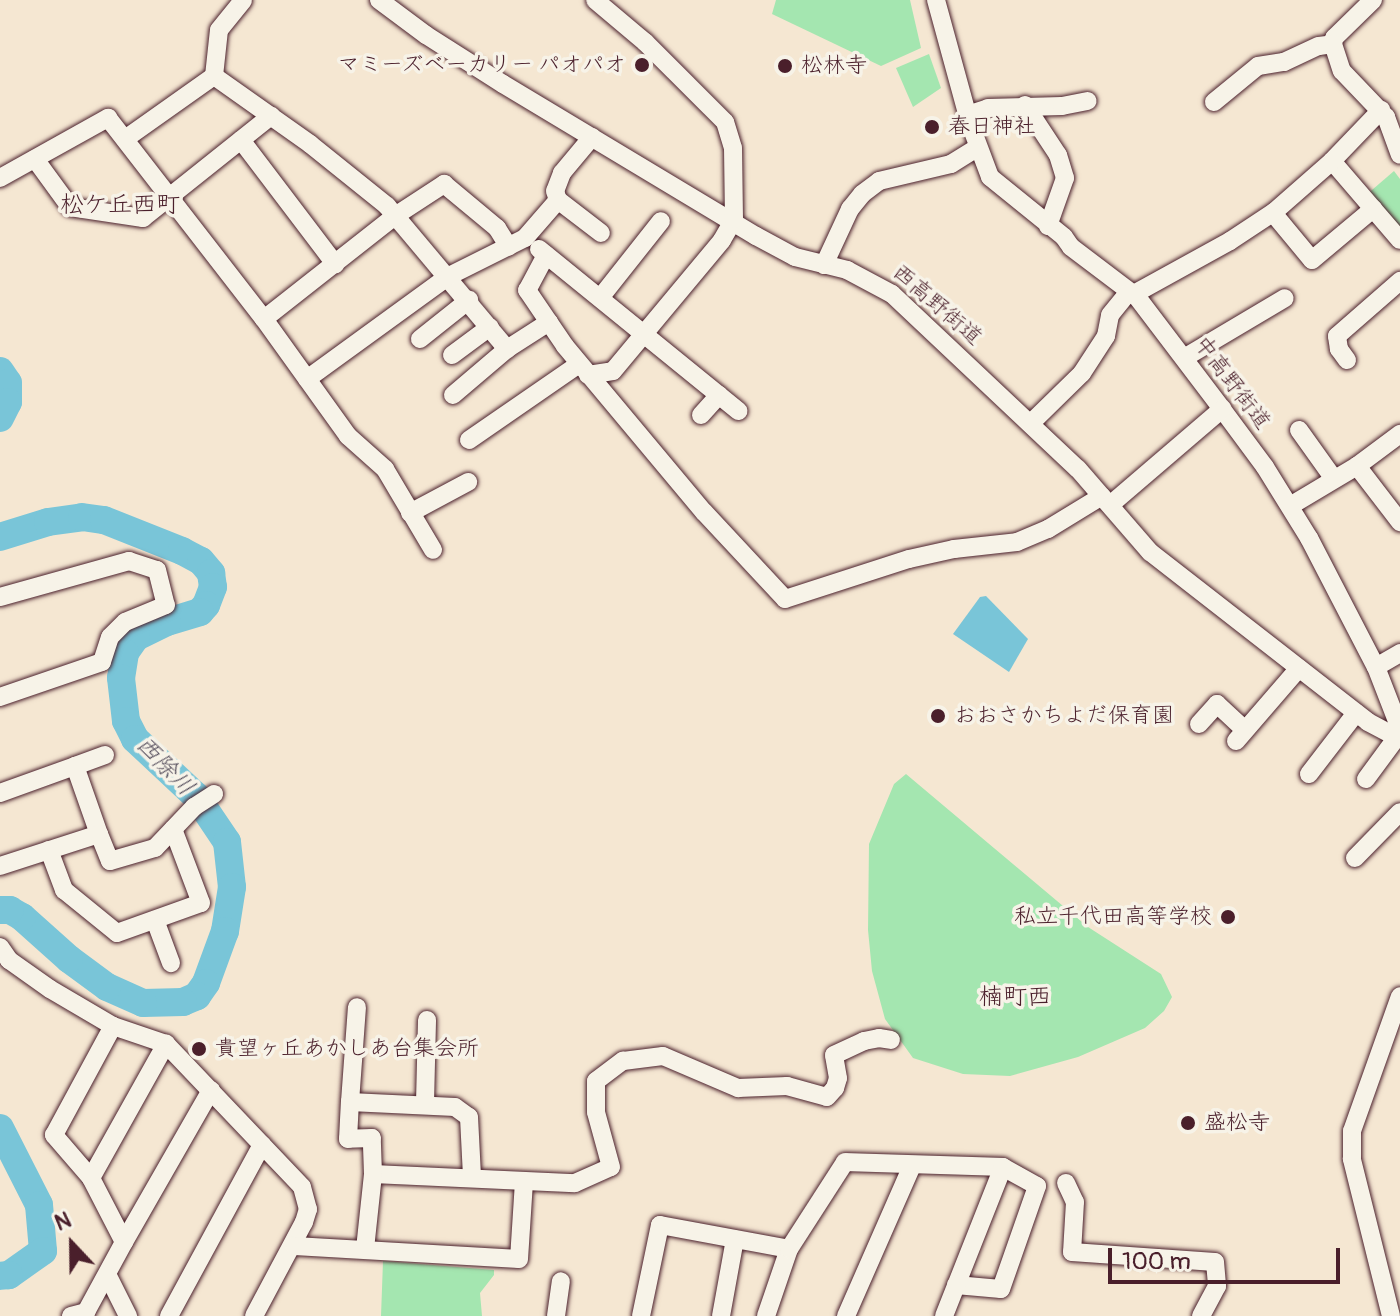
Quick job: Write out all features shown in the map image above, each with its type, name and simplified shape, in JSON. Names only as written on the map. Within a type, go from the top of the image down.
[{"type":"street","points":[[125,139],[214,76],[219,30],[243,0]]},
{"type":"street","name":"西高野街道","points":[[379,0],[426,35],[795,257],[865,277],[892,294],[1031,423],[1106,500],[1150,552],[1356,713],[1399,735]]},
{"type":"street","points":[[469,440],[584,369],[613,371],[722,240],[734,219],[733,148],[725,122],[616,8],[595,0]]},
{"type":"street","name":"中高野街道","points":[[936,0],[967,115],[990,177],[1000,189],[1134,294],[1222,409],[1290,506],[1376,667],[1399,735]]},
{"type":"street","points":[[1373,0],[1334,38],[1333,44],[1342,71],[1381,110],[1400,155]]},
{"type":"street","points":[[1214,102],[1258,66],[1284,62],[1319,46],[1333,44]]},
{"type":"street","points":[[214,76],[352,177],[395,216],[449,276],[507,349]]},
{"type":"street","points":[[967,115],[988,108],[1062,106],[1088,101]]},
{"type":"street","points":[[1025,105],[1058,155],[1065,178],[1048,226]]},
{"type":"street","points":[[1031,423],[1082,373],[1106,336],[1110,315],[1126,295],[1134,294],[1273,213],[1332,161],[1381,110]]},
{"type":"street","points":[[35,159],[70,207],[143,218],[271,116]]},
{"type":"street","points":[[0,178],[108,118],[167,198],[264,319],[348,436],[385,469],[433,550]]},
{"type":"street","points":[[592,137],[562,173],[555,191],[558,200],[601,233]]},
{"type":"street","points":[[241,140],[335,264]]},
{"type":"street","points":[[824,265],[850,209],[862,194],[879,181],[951,164],[978,147]]},
{"type":"street","points":[[1332,161],[1400,240]]},
{"type":"street","points":[[264,319],[395,216],[444,184],[517,242],[546,255],[738,411]]},
{"type":"street","points":[[307,379],[449,276],[517,242],[558,200]]},
{"type":"street","points":[[1273,213],[1312,260],[1373,209]]},
{"type":"street","points":[[600,298],[661,221]]},
{"type":"street","points":[[546,255],[527,290],[549,322],[584,369],[704,512],[785,599],[909,559],[954,549],[1017,542],[1048,529],[1106,500],[1222,409]]},
{"type":"street","points":[[1347,360],[1339,349],[1337,336],[1400,281]]},
{"type":"street","points":[[1184,358],[1285,298]]},
{"type":"street","points":[[420,339],[469,300]]},
{"type":"street","points":[[453,395],[507,349],[549,322]]},
{"type":"street","points":[[452,355],[490,327]]},
{"type":"street","points":[[701,415],[719,395]]},
{"type":"street","points":[[1299,430],[1334,479]]},
{"type":"street","points":[[1290,506],[1357,466],[1400,434]]},
{"type":"street","points":[[1357,466],[1400,522]]},
{"type":"street","points":[[410,513],[468,482]]},
{"type":"street","points":[[0,597],[129,561],[157,570],[166,605],[125,622],[110,637],[102,662],[0,697]]},
{"type":"street","points":[[1376,667],[1400,653]]},
{"type":"street","points":[[1199,724],[1217,704],[1241,736],[1299,668]]},
{"type":"street","points":[[1309,774],[1356,713]]},
{"type":"street","points":[[1366,779],[1399,735]]},
{"type":"street","points":[[0,793],[105,755]]},
{"type":"street","points":[[75,766],[110,861],[155,848],[194,807],[214,794]]},
{"type":"street","points":[[1355,858],[1400,812]]},
{"type":"street","points":[[49,850],[64,890],[117,933],[201,903],[173,829]]},
{"type":"street","points":[[0,866],[99,834]]},
{"type":"street","points":[[155,920],[171,963]]},
{"type":"street","points":[[0,947],[9,960],[50,989],[113,1026],[166,1044],[302,1187],[308,1209],[295,1246],[254,1316]]},
{"type":"street","points":[[1391,1316],[1352,1159],[1352,1131],[1400,996]]},
{"type":"street","points":[[357,1007],[348,1139],[372,1138],[373,1174],[365,1249]]},
{"type":"street","points":[[425,1103],[427,1020]]},
{"type":"street","points":[[113,1026],[54,1135],[91,1178],[124,1242]]},
{"type":"street","points":[[373,1174],[472,1176],[575,1183],[611,1167],[596,1112],[596,1081],[623,1061],[663,1056],[738,1088],[787,1086],[827,1097],[835,1088],[838,1078],[834,1055],[864,1041],[891,1040]]},
{"type":"street","points":[[91,1178],[166,1044]]},
{"type":"street","points":[[80,1315],[108,1276],[124,1242],[211,1090]]},
{"type":"street","points":[[350,1102],[425,1103],[455,1107],[469,1117],[472,1176]]},
{"type":"street","points":[[169,1316],[262,1145]]},
{"type":"street","points":[[766,1316],[789,1249],[845,1162],[1003,1167],[1037,1186],[1001,1289],[956,1285]]},
{"type":"street","points":[[846,1316],[912,1166]]},
{"type":"street","points":[[944,1316],[1003,1167]]},
{"type":"street","points":[[295,1246],[519,1259],[524,1181]]},
{"type":"street","points":[[1066,1183],[1075,1202],[1072,1252],[1215,1262],[1217,1286],[1201,1316]]},
{"type":"street","points":[[641,1316],[660,1225],[789,1249]]},
{"type":"street","points":[[721,1316],[735,1239]]},
{"type":"street","points":[[108,1276],[128,1316]]},
{"type":"street","points":[[556,1316],[561,1281]]},
{"type":"green space","points":[[776,0],[910,0],[921,48],[881,66],[772,14]]},
{"type":"green space","points":[[929,54],[941,88],[913,107],[896,68]]},
{"type":"green space","points":[[1394,171],[1400,179],[1400,236],[1365,196]]},
{"type":"green space","points":[[906,774],[1088,927],[1161,974],[1172,997],[1164,1011],[1145,1028],[1078,1057],[1010,1076],[963,1074],[913,1058],[885,1019],[872,971],[868,930],[869,844],[894,784]]},
{"type":"green space","points":[[383,1261],[494,1270],[494,1275],[480,1293],[482,1316],[381,1316]]},
{"type":"water","points":[[986,596],[1028,639],[1009,672],[953,634],[980,597]]},
{"type":"waterway","name":"西除川","points":[[0,371],[8,383],[8,402],[0,418]]},
{"type":"waterway","name":"西除川","points":[[0,537],[48,522],[82,517],[104,520],[182,551],[201,561],[211,573],[213,587],[206,605],[200,612],[167,622],[136,637],[125,653],[121,678],[126,721],[135,739],[196,796],[227,842],[232,887],[225,931],[206,983],[197,996],[183,1002],[143,1003],[107,987],[69,959],[22,917],[10,910],[0,910]]},
{"type":"waterway","name":"西除川","points":[[0,1128],[39,1205],[43,1251],[9,1275],[0,1276]]},
{"type":"place","name":"マミーズベーカリー パオパオ","points":[[642,65]]},
{"type":"place","name":"松林寺","points":[[785,66]]},
{"type":"place","name":"春日神社","points":[[932,127]]},
{"type":"place","name":"おおさかちよだ保育園","points":[[938,716]]},
{"type":"place","name":"私立千代田高等学校","points":[[1228,917]]},
{"type":"place","name":"貴望ヶ丘あかしあ台集会所","points":[[199,1049]]},
{"type":"place","name":"盛松寺","points":[[1188,1123]]},
{"type":"district","name":"松ケ丘西町","points":[[120,205]]},
{"type":"district","name":"楠町西","points":[[1015,997]]}]
